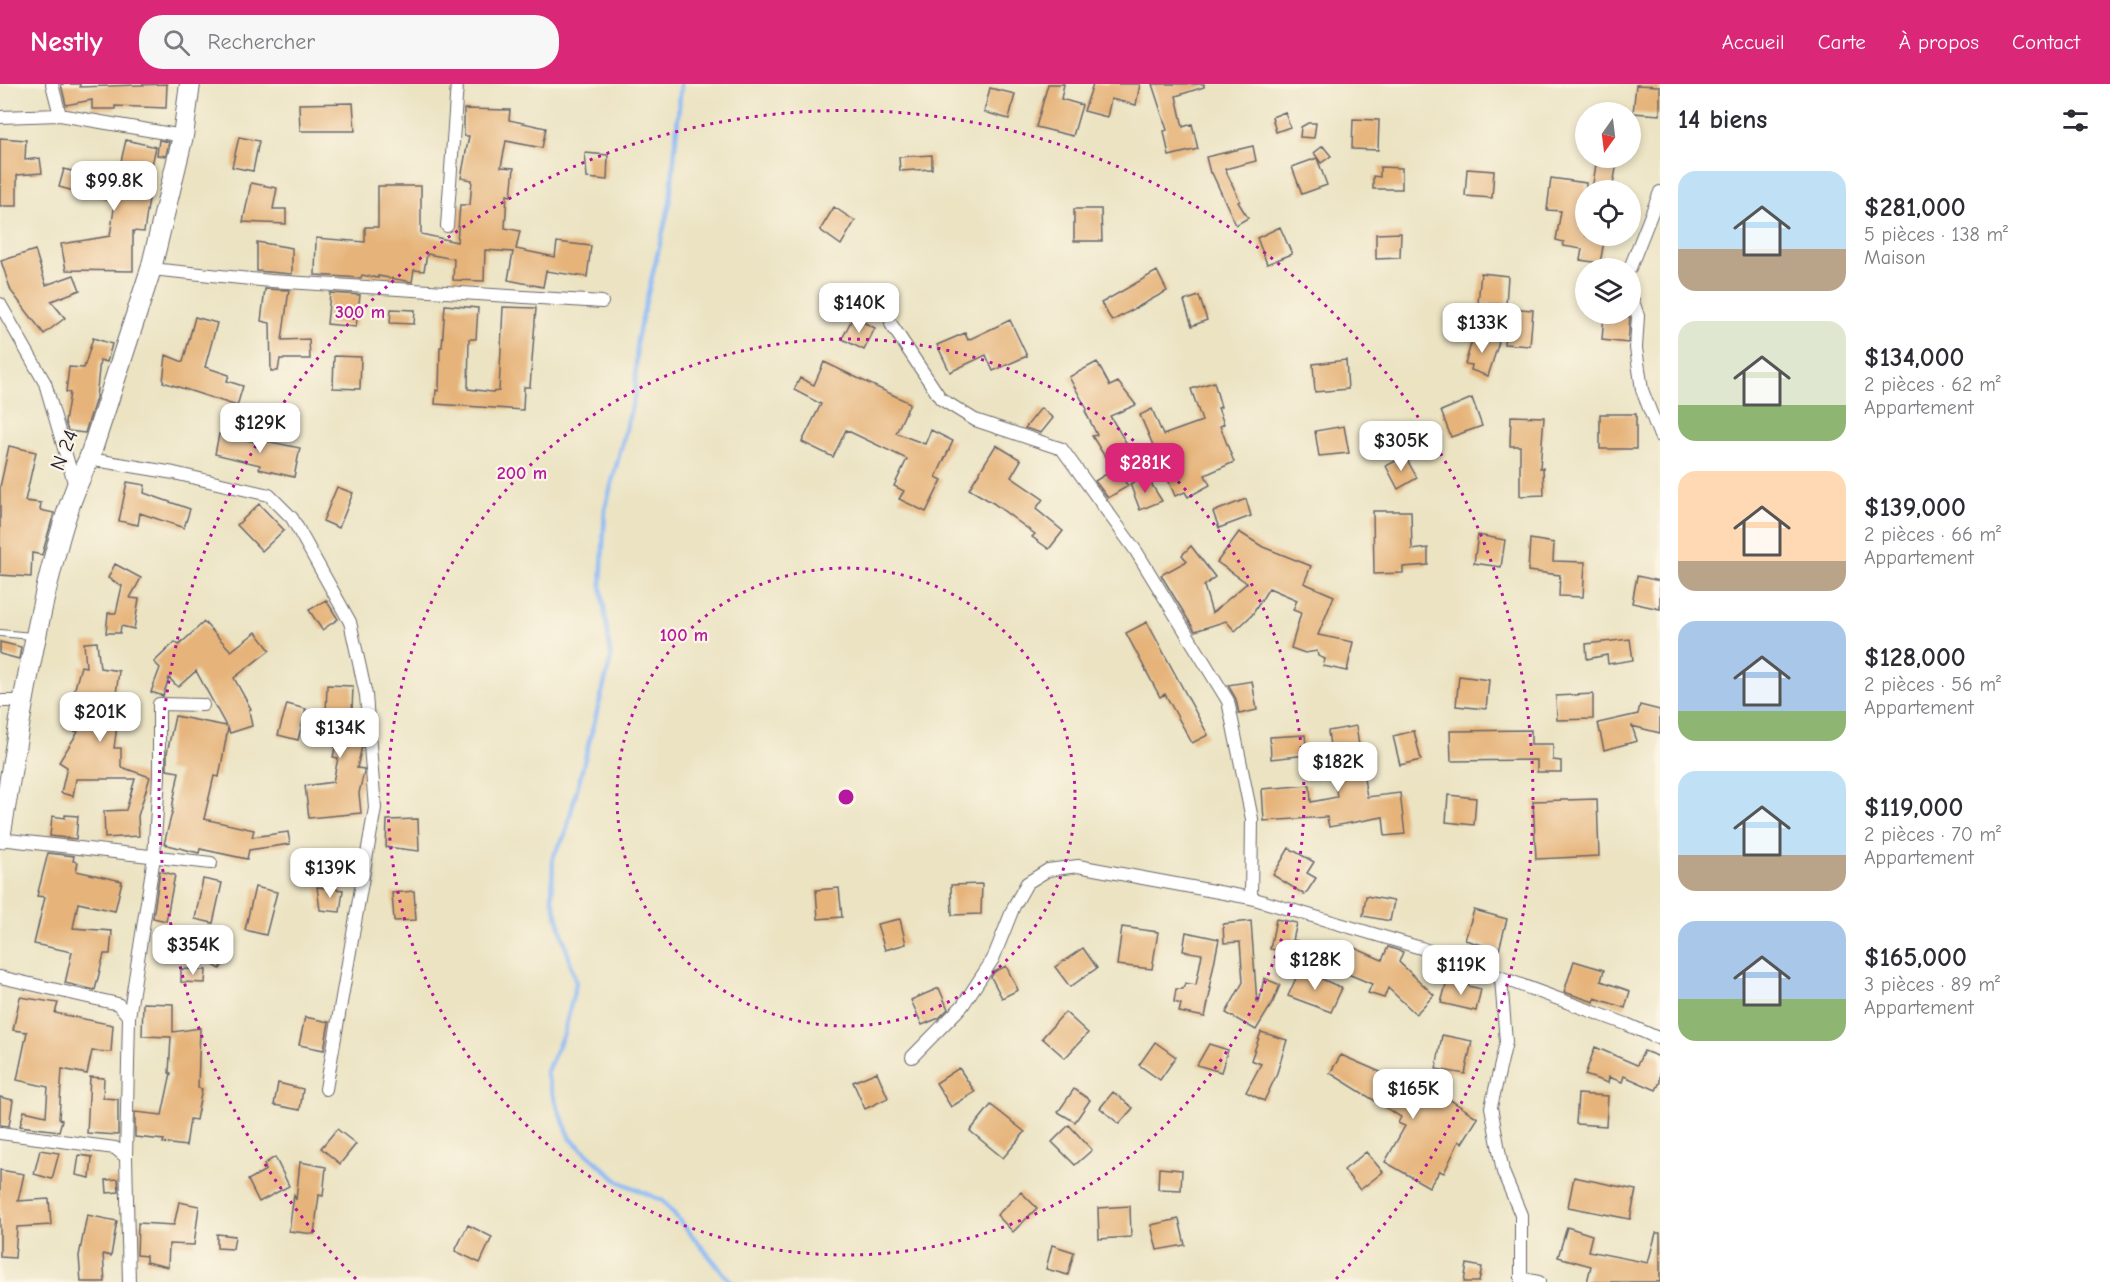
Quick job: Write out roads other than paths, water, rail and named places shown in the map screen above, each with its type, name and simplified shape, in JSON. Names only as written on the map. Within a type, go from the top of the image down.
[{"type":"main road","name":"N 24","points":[[0,839],[22,701],[51,569],[75,486],[88,459],[151,269],[183,136],[190,84]]},
{"type":"street","points":[[52,84],[60,115]]},
{"type":"street","points":[[447,226],[457,84]]},
{"type":"street","points":[[0,117],[60,115],[183,136]]},
{"type":"street","points":[[1634,258],[1660,192]]},
{"type":"street","points":[[151,269],[271,281],[602,302]]},
{"type":"street","points":[[0,304],[45,383],[75,486]]},
{"type":"street","points":[[891,324],[941,399],[975,420],[1062,449],[1136,551],[1228,701],[1252,819],[1251,898]]},
{"type":"street","points":[[1638,324],[1636,348],[1642,390],[1660,436]]},
{"type":"street","points":[[0,327],[14,326]]},
{"type":"street","points":[[88,459],[174,473],[268,495],[292,518],[350,622],[366,696],[375,808],[326,1089]]},
{"type":"street","points":[[0,701],[22,701]]},
{"type":"street","points":[[129,1282],[126,1157],[129,1017],[154,857],[159,777],[159,704],[203,705]]},
{"type":"street","points":[[0,839],[211,863]]},
{"type":"street","points":[[912,1057],[963,1005],[993,959],[1014,906],[1028,883],[1048,870],[1078,866],[1251,898],[1421,948],[1626,1024],[1660,1039]]},
{"type":"street","points":[[0,977],[118,1004],[129,1017]]},
{"type":"street","points":[[1501,979],[1506,1042],[1491,1107],[1503,1172],[1521,1215],[1521,1280],[1539,1282]]},
{"type":"street","points":[[0,1133],[115,1148],[126,1157]]},
{"type":"lane","points":[[0,633],[35,636]]},
{"type":"waterway","points":[[681,84],[670,202],[637,339],[635,394],[605,509],[601,585],[611,658],[565,835],[553,857],[552,897],[576,983],[564,1033],[546,1073],[571,1139],[618,1181],[663,1201],[731,1282]]}]
